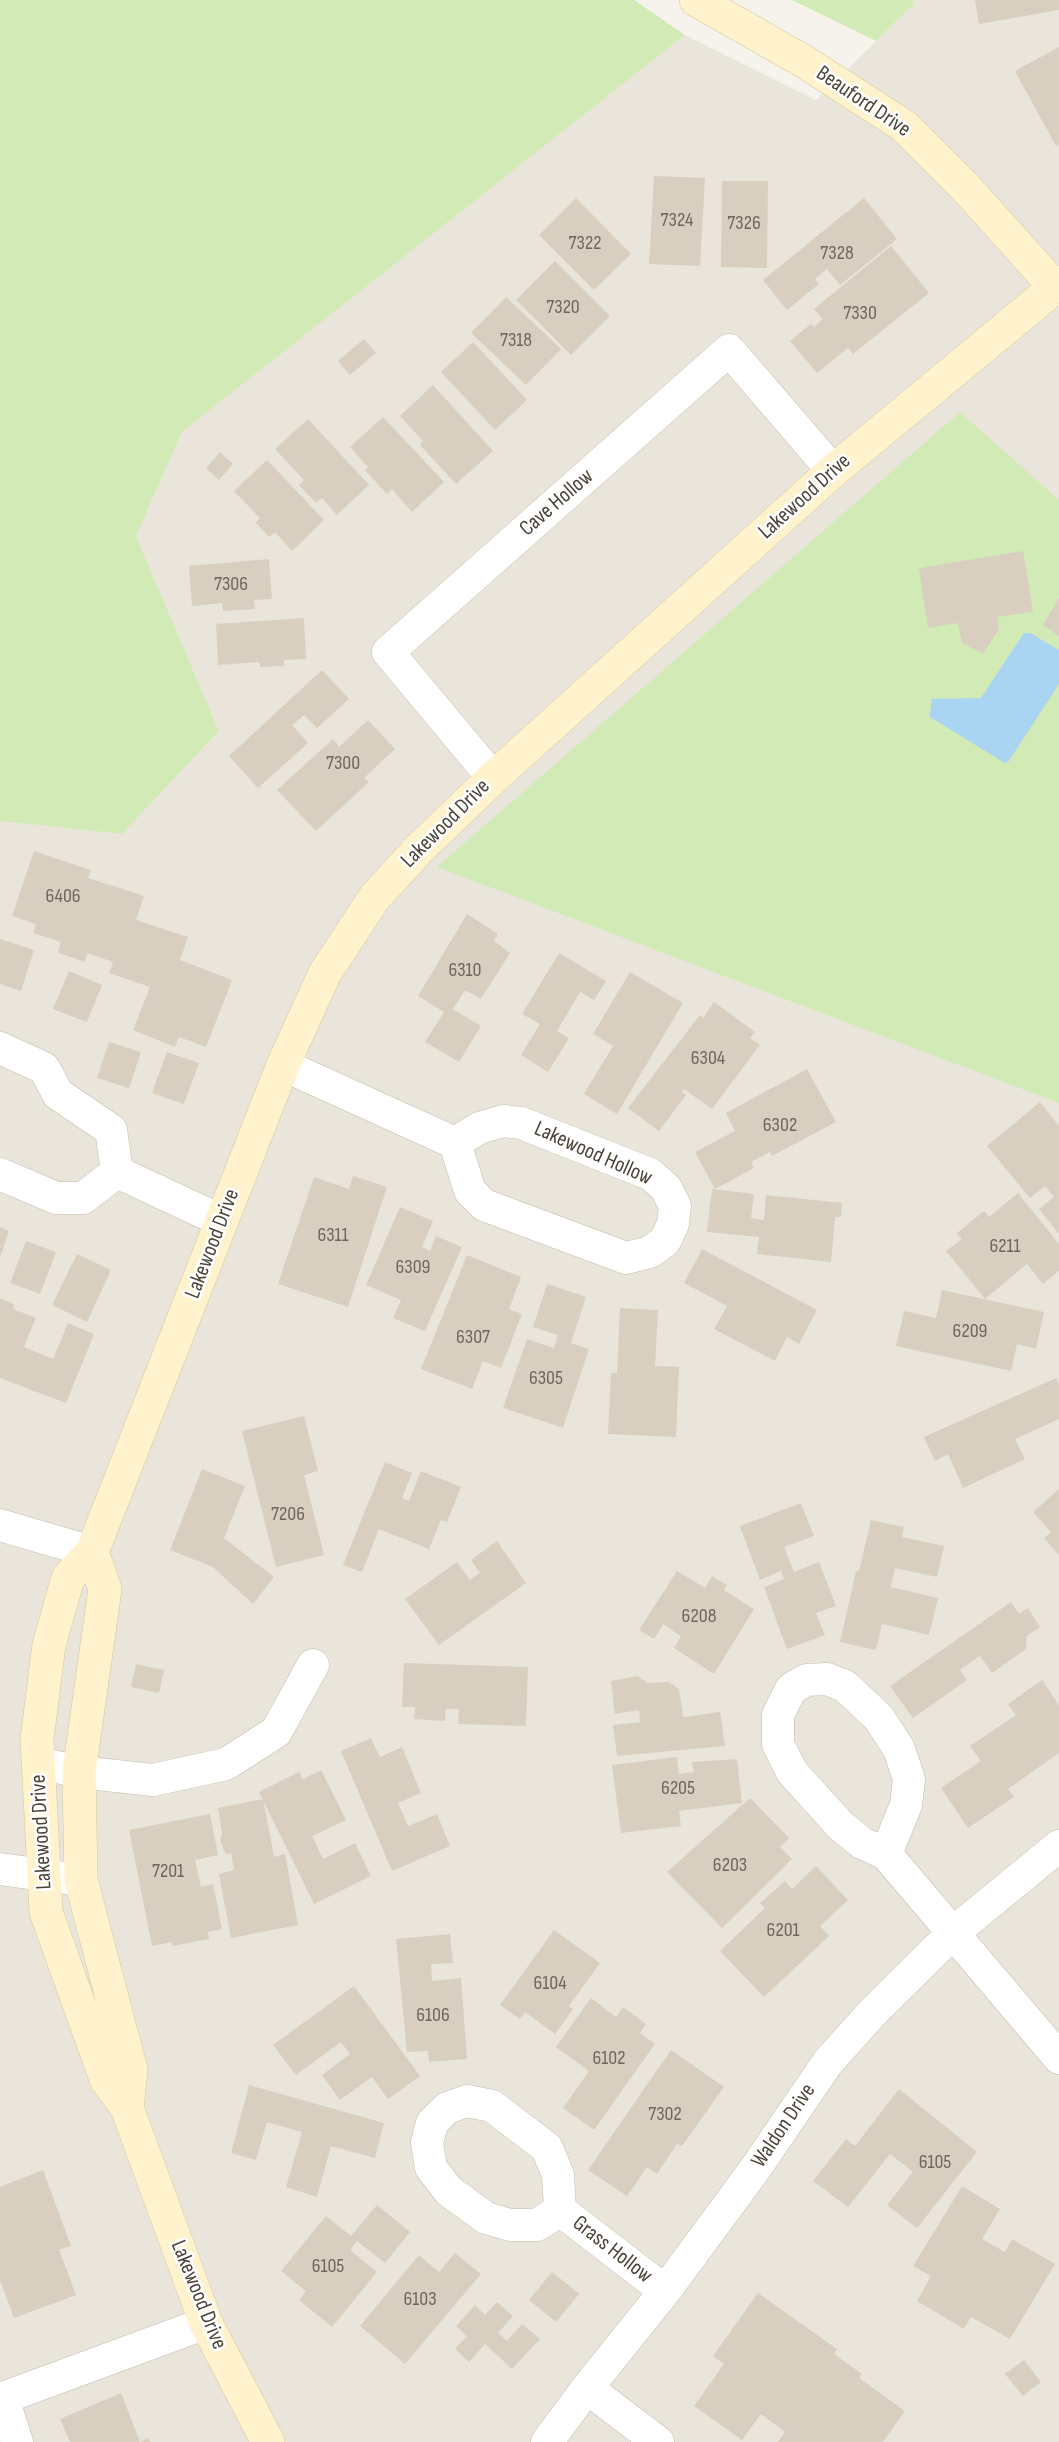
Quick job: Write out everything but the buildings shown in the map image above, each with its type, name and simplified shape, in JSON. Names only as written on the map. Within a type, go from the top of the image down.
[{"type":"street","name":"Beauford Drive","points":[[696,0],[805,62],[904,126],[966,188],[1057,286]]},
{"type":"street","name":"Lakewood Drive","points":[[268,2442],[206,2323],[127,2108],[106,2079],[46,1912],[37,1739],[49,1644],[68,1578],[92,1552],[283,1065],[325,973],[375,897],[419,849],[493,778],[833,471],[1057,286]]},
{"type":"street","name":"Cave Hollow","points":[[493,778],[388,652],[729,350],[833,471]]},
{"type":"street","points":[[0,1048],[44,1068],[58,1094],[111,1130],[117,1172]]},
{"type":"street","points":[[283,1065],[455,1143]]},
{"type":"street","name":"Lakewood Hollow","points":[[503,1121],[521,1123],[651,1174],[666,1188],[675,1206],[673,1224],[665,1241],[650,1252],[626,1258],[604,1250],[484,1205],[470,1191],[455,1143],[478,1128],[503,1121]]},
{"type":"street","points":[[0,1174],[56,1198],[83,1198],[117,1172]]},
{"type":"street","points":[[117,1172],[222,1221]]},
{"type":"street","points":[[0,1525],[92,1552]]},
{"type":"street","name":"Lakewood Drive","points":[[92,1552],[105,1589],[79,1772],[81,1880],[131,2070],[127,2108]]},
{"type":"street","points":[[39,1763],[79,1772],[153,1780],[226,1764],[276,1732],[313,1665]]},
{"type":"street","points":[[886,1854],[906,1805],[909,1779],[899,1749],[879,1718],[845,1686],[827,1679],[806,1680],[791,1689],[778,1715],[778,1744],[792,1772],[841,1826],[862,1843],[886,1854],[1059,2058]]},
{"type":"street","name":"Waldon Drive","points":[[547,2442],[665,2291],[755,2169],[828,2062],[873,2012],[954,1932],[1059,1846]]},
{"type":"street","points":[[0,1869],[81,1880]]},
{"type":"street","name":"Grass Hollow","points":[[560,2210],[537,2225],[510,2225],[486,2218],[449,2191],[431,2168],[427,2144],[432,2123],[447,2108],[467,2101],[492,2106],[547,2148],[558,2175],[560,2210],[665,2291]]},
{"type":"street","points":[[17,2442],[3,2398],[206,2323]]},
{"type":"street","points":[[587,2388],[658,2442]]},
{"type":"shaded area","points":[[913,0],[1059,0],[1059,2442],[0,2442],[0,821],[122,834],[219,731],[136,536],[182,432],[685,35],[816,100],[913,5]]},
{"type":"green space","points":[[0,0],[634,0],[685,35],[182,432],[136,536],[219,731],[122,834],[0,821]]},
{"type":"green space","points":[[792,0],[913,0],[913,5],[876,41]]},
{"type":"green space","points":[[960,412],[1059,500],[1059,1103],[437,867]]},
{"type":"water","points":[[1024,633],[1030,633],[1059,650],[1059,684],[1008,762],[1005,763],[930,717],[932,699],[981,698]]}]
